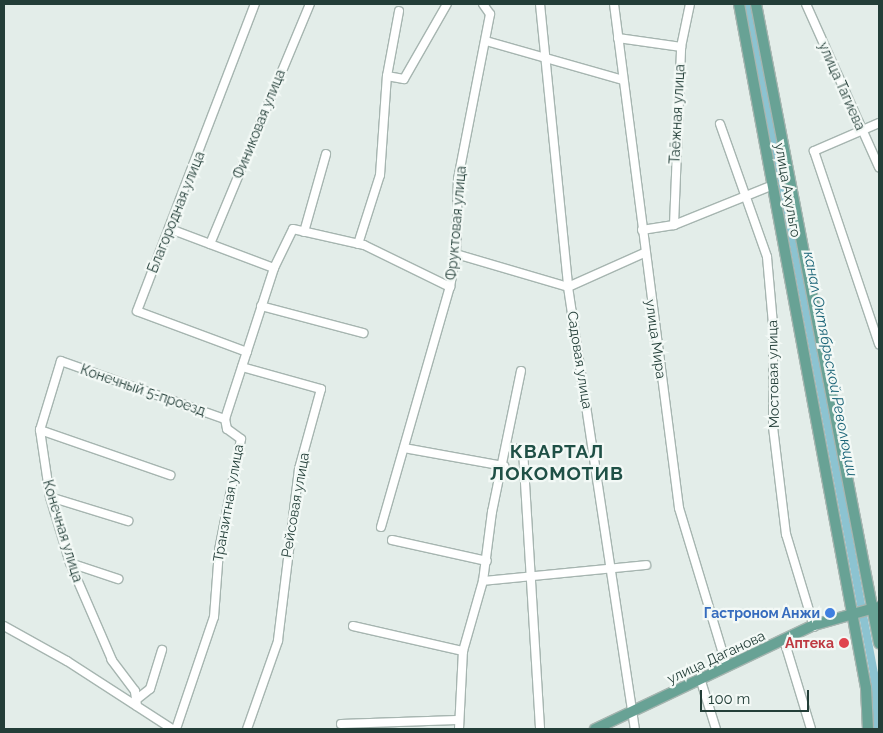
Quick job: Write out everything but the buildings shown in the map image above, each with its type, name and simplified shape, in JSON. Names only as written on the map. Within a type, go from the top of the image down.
[{"type":"main road","name":"улица Ахульго","points":[[740,4],[866,688],[868,729]]},
{"type":"main road","points":[[756,4],[877,610],[879,643]]},
{"type":"main road","name":"улица Даганова","points":[[600,729],[726,666],[785,641],[814,626],[877,610]]},
{"type":"main road","name":"улица Даганова","points":[[595,729],[631,714]]},
{"type":"street","name":"Благородная улица","points":[[247,352],[137,311],[255,4]]},
{"type":"street","name":"Финиковая улица","points":[[210,244],[310,4]]},
{"type":"street","points":[[387,76],[404,79],[447,4]]},
{"type":"street","name":"Фруктовая улица","points":[[381,527],[450,287],[456,254],[458,179],[490,14],[483,4]]},
{"type":"street","name":"Садовая улица","points":[[540,4],[568,288],[613,568],[631,714],[635,729]]},
{"type":"street","name":"улица Мира","points":[[614,4],[644,253],[679,508],[726,666]]},
{"type":"street","name":"Таёжная улица","points":[[674,225],[681,47],[690,4]]},
{"type":"street","name":"улица Тагиева","points":[[806,4],[879,167]]},
{"type":"street","points":[[358,244],[380,175],[387,76],[400,12]]},
{"type":"street","points":[[618,38],[681,47]]},
{"type":"street","points":[[486,41],[546,56],[623,80]]},
{"type":"street","points":[[879,123],[862,132],[814,151],[879,344]]},
{"type":"street","name":"Мостовая улица","points":[[720,124],[770,274],[774,437],[786,534],[814,626]]},
{"type":"street","points":[[304,232],[326,154]]},
{"type":"street","points":[[642,230],[674,225],[773,185]]},
{"type":"street","points":[[170,229],[274,268]]},
{"type":"street","points":[[225,419],[274,268],[293,229],[358,244],[450,287]]},
{"type":"street","points":[[456,254],[568,288],[644,253]]},
{"type":"street","points":[[261,306],[363,333]]},
{"type":"street","name":"Конечный 5-проезд","points":[[61,361],[225,419]]},
{"type":"street","name":"Конечная улица","points":[[61,361],[40,430],[50,497],[70,563],[112,660],[137,703],[174,729]]},
{"type":"street","name":"Рейсовая улица","points":[[242,367],[321,389],[299,469],[278,641],[247,729]]},
{"type":"street","points":[[459,729],[462,651],[483,581],[521,371]]},
{"type":"street","name":"Транзитная улица","points":[[174,729],[214,617],[218,550],[241,438],[227,430],[225,419]]},
{"type":"street","points":[[40,430],[170,476]]},
{"type":"street","points":[[508,447],[523,450],[540,729]]},
{"type":"street","points":[[404,448],[504,466]]},
{"type":"street","points":[[50,497],[128,521]]},
{"type":"street","points":[[392,540],[486,561]]},
{"type":"street","points":[[70,563],[118,579]]},
{"type":"street","points":[[483,581],[646,565]]},
{"type":"street","points":[[4,626],[137,703],[150,689],[162,650]]},
{"type":"street","points":[[353,626],[462,651]]},
{"type":"street","points":[[785,641],[811,729]]},
{"type":"street","points":[[700,679],[716,729]]},
{"type":"street","points":[[341,724],[458,720]]},
{"type":"waterway","name":"канал Октябрьской Революции","points":[[749,4],[874,674],[878,729]]},
{"type":"place","name":"Гастроном Анжи","points":[[830,613]]},
{"type":"place","name":"Аптека","points":[[844,643]]},
{"type":"district","name":"КВАРТАЛ ЛОКОМОТИВ","points":[[557,463]]}]
